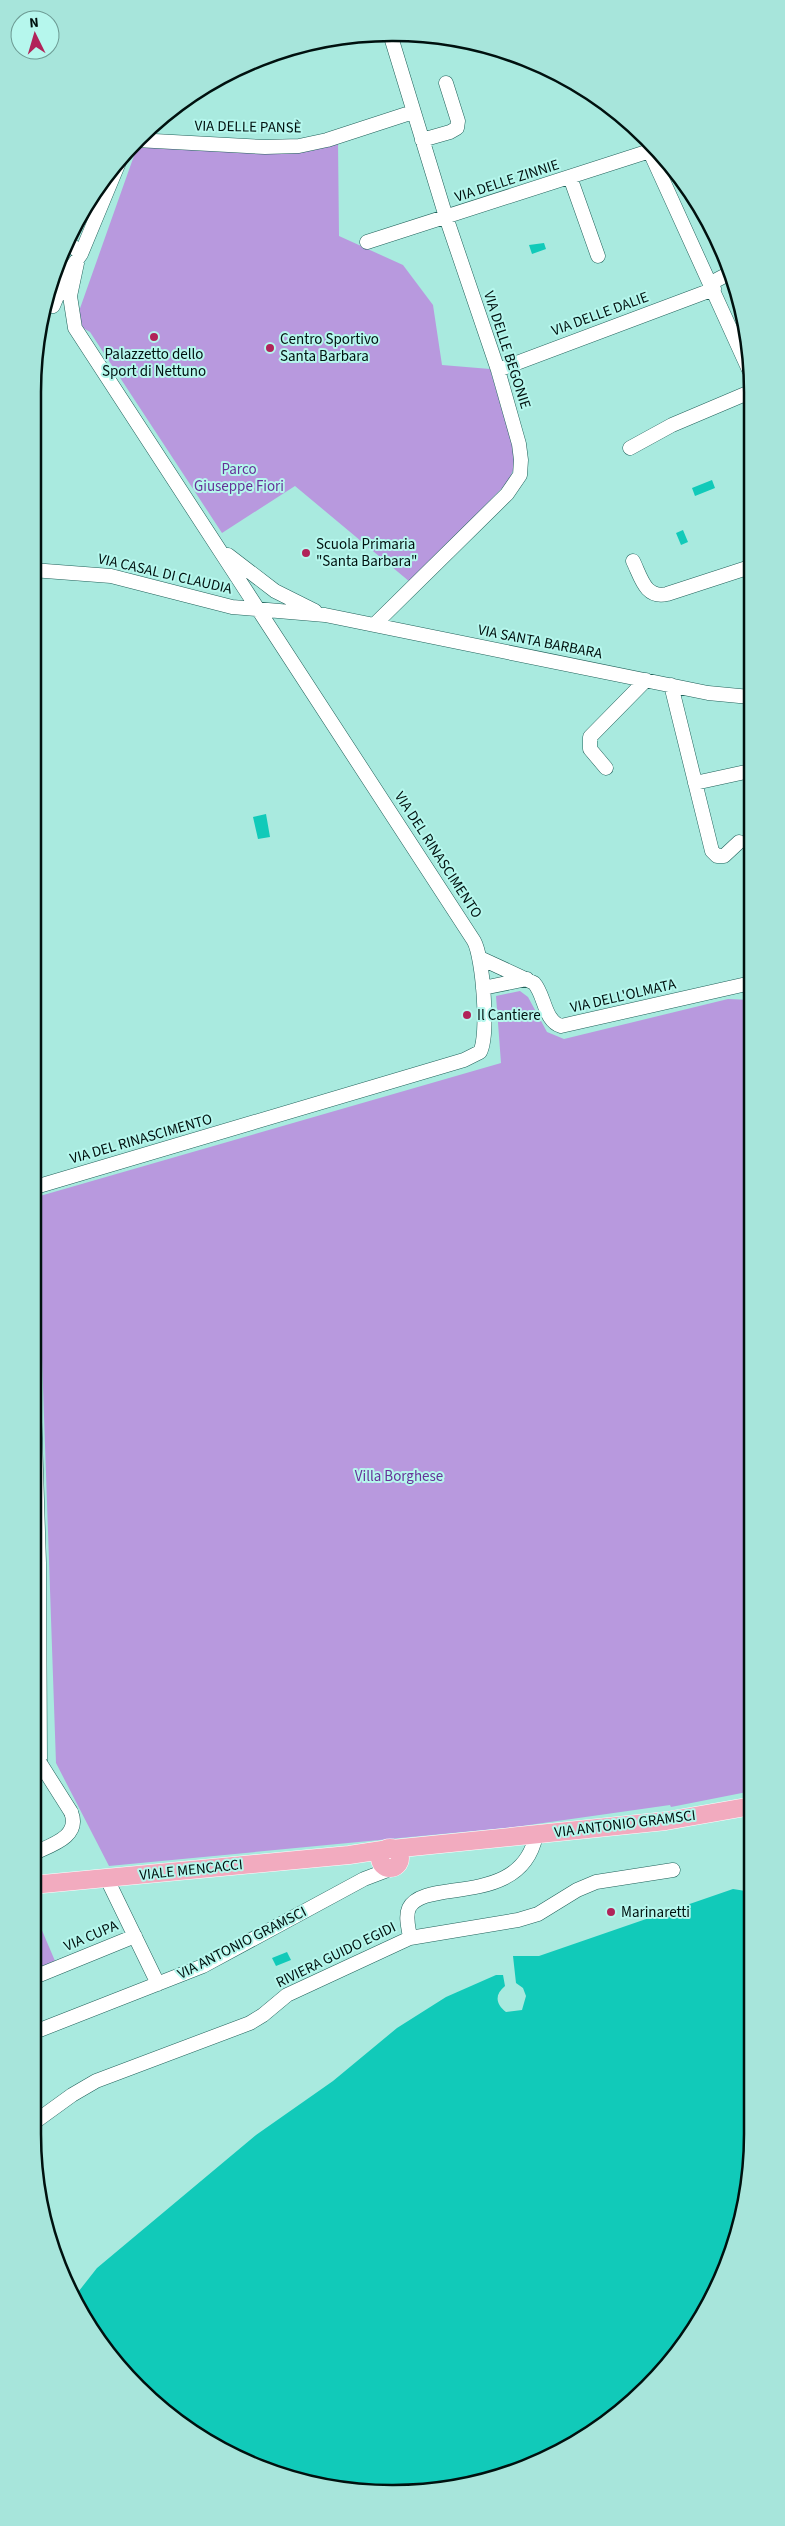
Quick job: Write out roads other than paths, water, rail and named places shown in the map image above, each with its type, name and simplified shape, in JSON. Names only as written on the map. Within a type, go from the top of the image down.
[{"type":"main road","name":"VIA ANTONIO GRAMSCI","points":[[389,1859],[437,1846],[666,1821],[744,1807]]},
{"type":"main road","name":"VIALE MENCACCI","points":[[41,1885],[349,1855],[389,1859]]},
{"type":"street","name":"VIA DELLE BEGONIE","points":[[374,625],[507,494],[517,481],[521,471],[520,452],[498,370],[446,217],[391,41]]},
{"type":"street","points":[[422,140],[450,132],[457,128],[458,121],[446,83]]},
{"type":"street","name":"VIA DELLE PANSÈ","points":[[148,141],[278,147],[299,146],[327,140],[413,112]]},
{"type":"street","name":"VIA DELLE ZINNIE","points":[[367,242],[647,151]]},
{"type":"street","points":[[658,162],[741,350]]},
{"type":"street","points":[[570,177],[598,256]]},
{"type":"street","name":"VIA DEL RINASCIMENTO","points":[[41,1185],[473,1057],[481,1049],[484,1040],[483,988],[480,958],[471,936],[75,328],[70,296],[79,259],[110,184]]},
{"type":"street","points":[[72,248],[79,259]]},
{"type":"street","name":"VIA DEL RINASCIMENTO","points":[[56,292],[79,259]]},
{"type":"street","name":"VIA DELLE DALIE","points":[[498,370],[713,286],[724,277]]},
{"type":"street","name":"VIA DEL RINASCIMENTO","points":[[60,280],[65,278]]},
{"type":"street","points":[[53,301],[70,296]]},
{"type":"street","points":[[52,305],[75,328]]},
{"type":"street","points":[[630,448],[672,425],[744,395]]},
{"type":"street","name":"VIA SANTA BARBARA","points":[[214,543],[264,584],[290,600],[325,615]]},
{"type":"street","points":[[634,561],[646,588],[650,593],[660,595],[744,569]]},
{"type":"street","name":"VIA CASAL DI CLAUDIA","points":[[41,571],[107,575],[221,604],[260,611]]},
{"type":"street","name":"VIA SANTA BARBARA","points":[[260,611],[325,615],[671,686],[713,694],[744,696]]},
{"type":"street","points":[[606,768],[590,749],[590,737],[646,680]]},
{"type":"street","points":[[671,686],[714,853],[724,856],[739,842]]},
{"type":"street","points":[[695,783],[744,772]]},
{"type":"street","points":[[480,958],[528,979]]},
{"type":"street","points":[[483,988],[528,979]]},
{"type":"street","name":"VIA DELL'OLMATA","points":[[528,979],[537,987],[553,1022],[563,1026],[744,984]]},
{"type":"street","points":[[41,1770],[71,1812],[74,1824],[71,1832],[41,1850]]},
{"type":"street","name":"RIVIERA GUIDO EGIDI","points":[[410,1938],[408,1913],[414,1902],[428,1896],[489,1884],[502,1879],[526,1859],[534,1846],[536,1835]]},
{"type":"street","name":"VIA ANTONIO GRAMSCI","points":[[41,2030],[203,1966],[364,1879],[389,1859]]},
{"type":"street","name":"RIVIERA GUIDO EGIDI","points":[[41,2117],[72,2095],[96,2081],[254,2021],[284,1997],[410,1938],[518,1920],[538,1914],[577,1890],[596,1882],[673,1870]]},
{"type":"street","points":[[107,1879],[158,1984]]},
{"type":"street","name":"VIA CUPA","points":[[41,1974],[135,1936]]},
{"type":"water","points":[[544,243],[546,249],[532,254],[529,245]]},
{"type":"water","points":[[712,480],[715,488],[695,496],[692,488]]},
{"type":"water","points":[[683,530],[688,542],[681,545],[676,533]]},
{"type":"water","points":[[266,814],[270,837],[258,839],[253,817]]},
{"type":"water","points":[[733,1889],[744,1891],[744,2134],[741,2179],[737,2202],[725,2246],[708,2289],[685,2329],[657,2365],[624,2398],[588,2426],[548,2449],[483,2473],[438,2482],[415,2484],[392,2485],[347,2482],[302,2473],[280,2466],[237,2449],[217,2438],[197,2426],[161,2398],[128,2365],[100,2329],[78,2292],[97,2268],[256,2135],[333,2081],[397,2028],[446,1997],[496,1975],[503,1975],[505,1986],[499,1993],[498,2003],[506,2012],[522,2010],[526,1996],[523,1988],[516,1983],[513,1956],[539,1956]]},
{"type":"water","points":[[287,1952],[291,1960],[276,1966],[272,1958]]},
{"type":"place","name":"Palazzetto dello Sport di Nettuno","points":[[154,337]]},
{"type":"place","name":"Centro Sportivo Santa Barbara","points":[[270,348]]},
{"type":"place","name":"Scuola Primaria \"Santa Barbara\"","points":[[306,553]]},
{"type":"place","name":"Il Cantiere","points":[[467,1015]]},
{"type":"place","name":"Marinaretti","points":[[611,1912]]},
{"type":"park label","name":"Parco Giuseppe Fiori","points":[[239,478]]},
{"type":"park label","name":"Villa Borghese","points":[[399,1476]]}]
